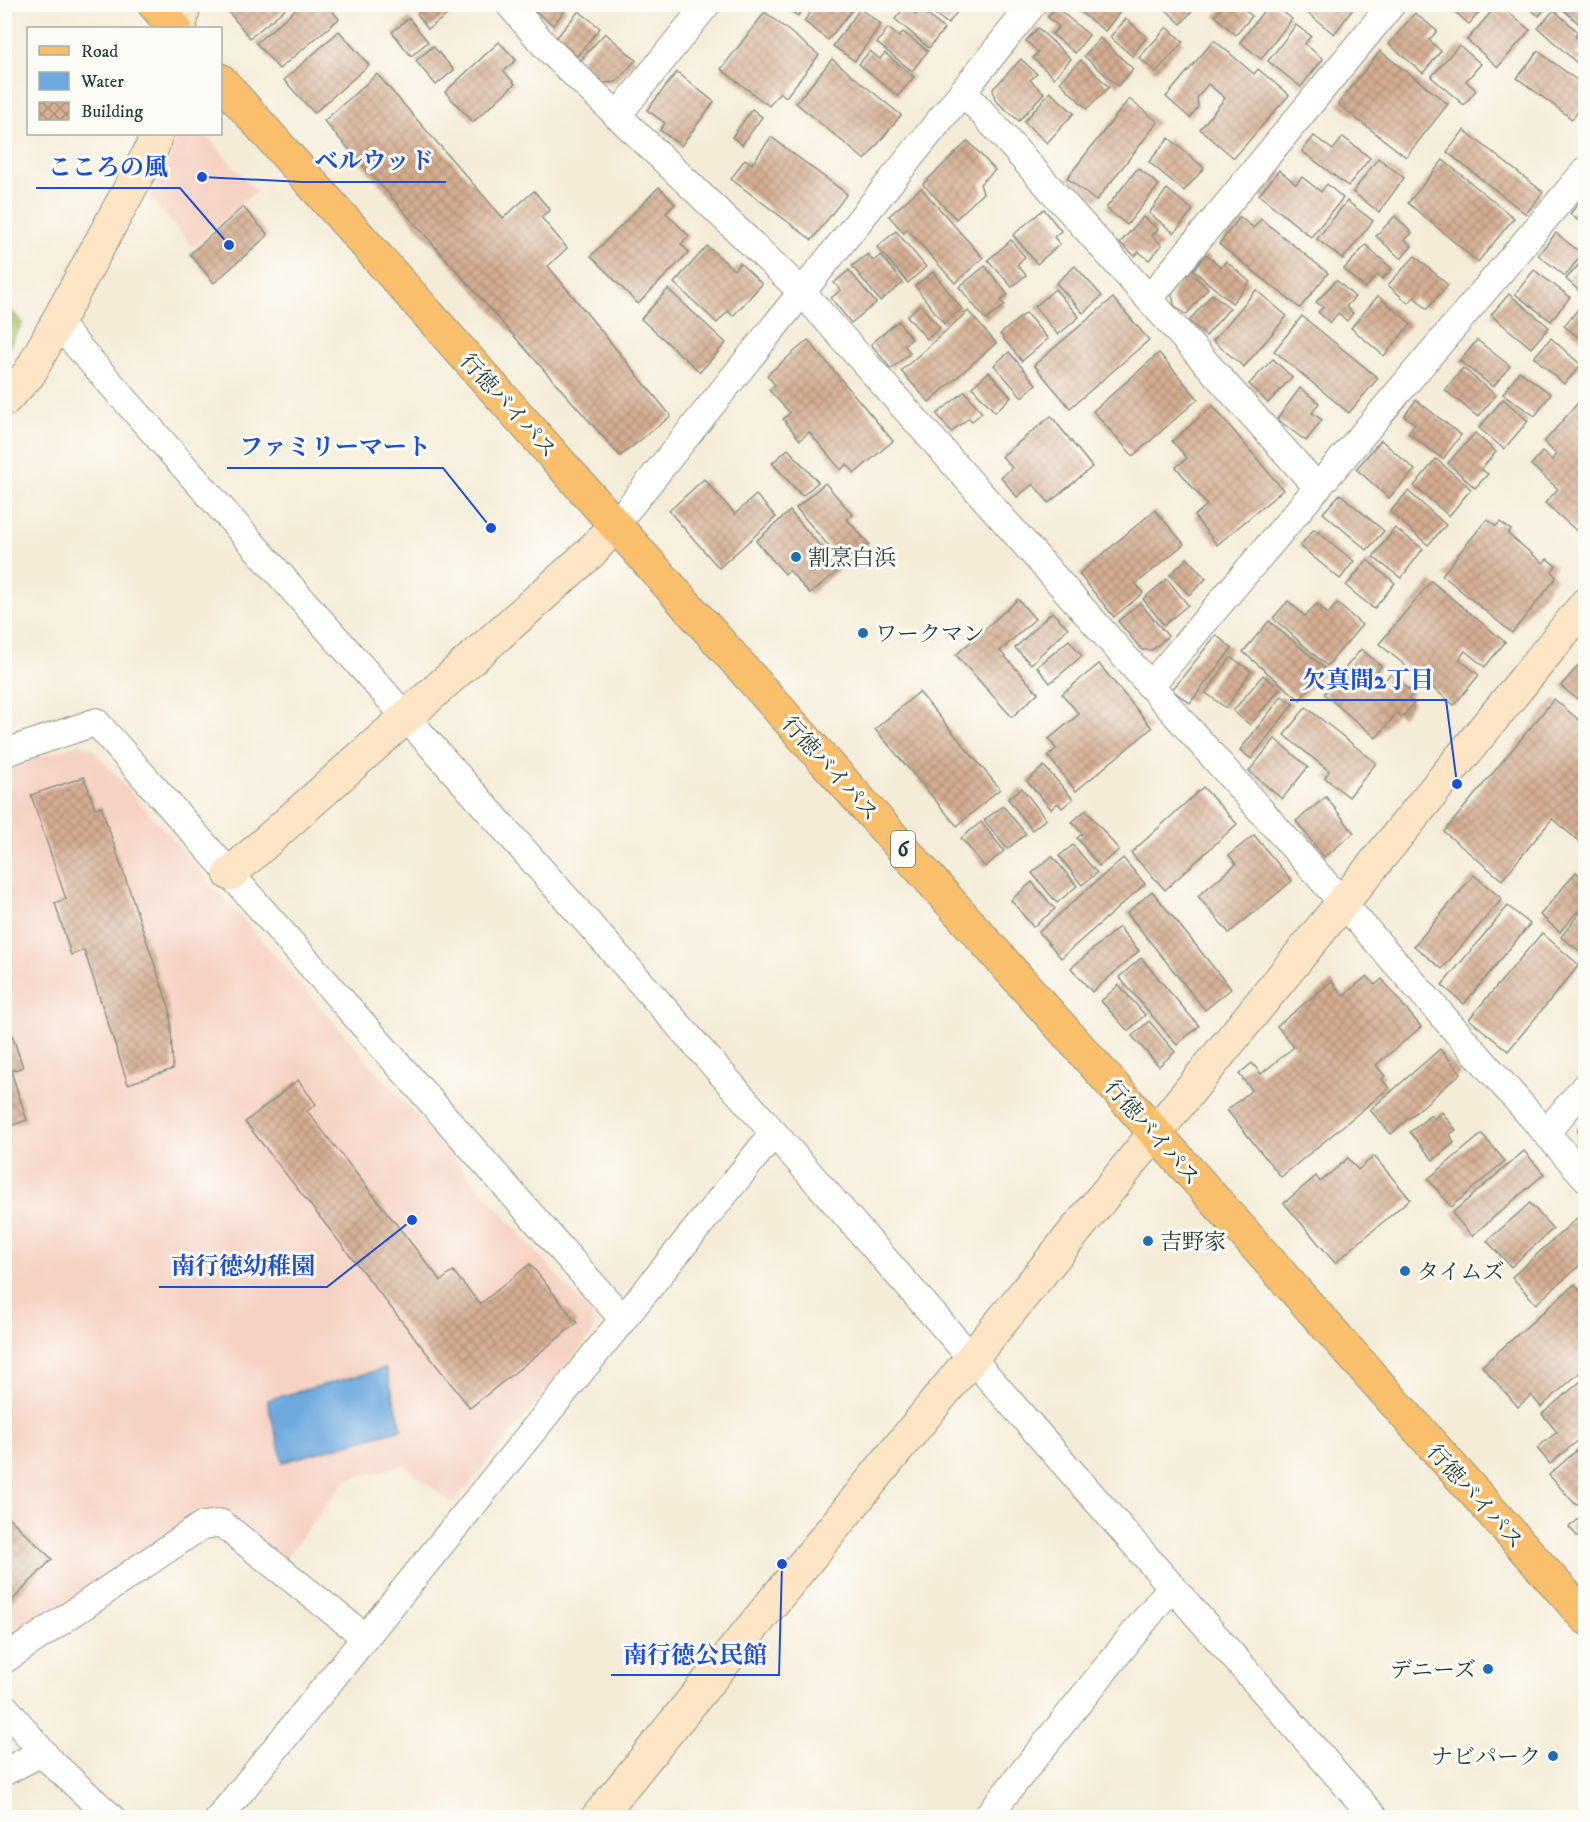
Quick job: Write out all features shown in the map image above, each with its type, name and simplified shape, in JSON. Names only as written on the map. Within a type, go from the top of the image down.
[{"type":"main road","points":[[153,4],[174,27]]},
{"type":"main road","name":"行徳バイパス","points":[[222,82],[1586,1618]]},
{"type":"street","points":[[180,27],[184,4]]},
{"type":"street","points":[[508,4],[547,48],[802,292],[1586,1178]]},
{"type":"street","points":[[617,116],[707,4]]},
{"type":"street","points":[[230,874],[589,554],[615,525],[1033,4]]},
{"type":"street","points":[[1149,299],[1392,4]]},
{"type":"street","points":[[963,91],[1318,488]]},
{"type":"street","points":[[4,400],[29,374],[147,158],[156,135]]},
{"type":"street","points":[[1150,687],[1586,170]]},
{"type":"street","points":[[57,323],[774,1133],[1375,1818]]},
{"type":"street","points":[[597,1818],[1153,1132],[1586,604]]},
{"type":"street","points":[[4,753],[96,722],[623,1319]]},
{"type":"street","points":[[1546,1133],[1586,1085]]},
{"type":"street","points":[[219,1818],[774,1133]]},
{"type":"street","points":[[4,1660],[201,1526],[221,1523],[365,1637]]},
{"type":"street","points":[[995,1814],[1172,1586]]},
{"type":"street","points":[[4,1706],[43,1752],[112,1818]]},
{"type":"street","points":[[4,1772],[43,1752]]},
{"type":"shaded area","points":[[176,135],[206,135],[256,191],[193,247],[149,197],[168,163]]},
{"type":"shaded area","points":[[80,743],[93,749],[592,1315],[593,1333],[453,1504],[404,1465],[346,1480],[285,1559],[228,1513],[4,1647],[4,769]]},
{"type":"green space","points":[[5,303],[22,323],[4,353]]},
{"type":"water","points":[[386,1368],[402,1429],[283,1462],[267,1400]]},
{"type":"building","points":[[222,4],[291,4],[250,38]]},
{"type":"building","points":[[302,4],[327,4],[339,19],[279,69],[256,43]]},
{"type":"building","points":[[425,4],[462,4],[428,29],[417,14],[427,7]]},
{"type":"building","points":[[526,4],[564,4],[566,9],[553,25]]},
{"type":"building","points":[[781,4],[805,4],[798,16]]},
{"type":"building","points":[[817,4],[847,4],[853,9],[828,40],[804,21]]},
{"type":"building","points":[[922,4],[963,4],[948,24]]},
{"type":"building","points":[[1070,4],[1111,4],[1120,12],[1105,31]]},
{"type":"building","points":[[1160,4],[1198,4],[1181,24]]},
{"type":"building","points":[[1225,4],[1238,4],[1252,16],[1236,35],[1215,16]]},
{"type":"building","points":[[1269,4],[1274,4],[1292,19],[1261,59],[1240,42]]},
{"type":"building","points":[[1296,4],[1357,4],[1334,34]]},
{"type":"building","points":[[1446,4],[1486,4],[1469,24]]},
{"type":"building","points":[[1498,4],[1530,30],[1498,67],[1467,40]]},
{"type":"building","points":[[1557,4],[1586,4],[1586,30]]},
{"type":"building","points":[[1524,5],[1548,5],[1539,16]]},
{"type":"building","points":[[906,6],[916,15],[921,9],[944,29],[929,48],[895,19]]},
{"type":"building","points":[[1056,7],[1089,35],[1075,53],[1052,34],[1059,27],[1048,17]]},
{"type":"building","points":[[860,9],[881,24],[855,61],[833,46]]},
{"type":"building","points":[[1554,10],[1578,32],[1575,36],[1585,45],[1576,54],[1582,59],[1578,64],[1538,28]]},
{"type":"building","points":[[579,11],[600,28],[577,56],[556,38]]},
{"type":"building","points":[[765,12],[819,55],[786,97],[780,92],[769,106],[721,69]]},
{"type":"building","points":[[1415,13],[1437,31],[1429,40],[1441,51],[1423,73],[1389,44]]},
{"type":"building","points":[[409,18],[428,42],[411,56],[392,32]]},
{"type":"building","points":[[1126,19],[1147,37],[1132,56],[1110,37]]},
{"type":"building","points":[[1296,25],[1311,36],[1305,44],[1323,59],[1301,87],[1268,61]]},
{"type":"building","points":[[1167,27],[1183,42],[1156,72],[1139,58]]},
{"type":"building","points":[[888,28],[899,37],[903,32],[928,51],[912,71],[877,43]]},
{"type":"building","points":[[1038,28],[1071,59],[1054,78],[1033,58],[1038,52],[1026,41]]},
{"type":"building","points":[[339,31],[369,65],[314,113],[284,80]]},
{"type":"building","points":[[605,33],[636,60],[616,82],[604,83],[580,61]]},
{"type":"building","points":[[1100,38],[1133,69],[1118,86],[1084,56]]},
{"type":"building","points":[[1214,40],[1254,74],[1258,69],[1289,95],[1234,158],[1200,129],[1225,98],[1208,84],[1197,98],[1198,107],[1190,118],[1166,97]]},
{"type":"building","points":[[499,42],[516,60],[504,71],[515,84],[473,122],[445,92]]},
{"type":"building","points":[[1459,45],[1481,64],[1466,81],[1476,90],[1464,105],[1431,77]]},
{"type":"building","points":[[433,46],[454,70],[436,85],[416,61]]},
{"type":"building","points":[[870,51],[880,59],[885,53],[914,77],[898,96],[859,64]]},
{"type":"building","points":[[1380,51],[1448,104],[1406,157],[1338,104]]},
{"type":"building","points":[[1538,51],[1586,87],[1586,102],[1572,119],[1517,78]]},
{"type":"building","points":[[832,59],[901,115],[865,160],[796,103]]},
{"type":"building","points":[[1021,59],[1037,74],[1030,80],[1044,93],[1019,121],[995,100],[993,89]]},
{"type":"building","points":[[1081,60],[1109,87],[1087,109],[1060,82]]},
{"type":"building","points":[[677,72],[714,102],[681,146],[660,130],[665,123],[647,110]]},
{"type":"building","points":[[377,74],[503,218],[534,191],[550,210],[541,217],[567,248],[548,266],[671,416],[620,456],[324,121]]},
{"type":"building","points":[[1050,92],[1074,113],[1047,143],[1024,122]]},
{"type":"building","points":[[1129,99],[1158,122],[1096,201],[1067,178]]},
{"type":"building","points":[[752,109],[762,117],[742,145],[732,137]]},
{"type":"building","points":[[1464,130],[1543,192],[1526,214],[1447,152]]},
{"type":"building","points":[[1314,136],[1333,150],[1343,137],[1370,158],[1348,186],[1302,151]]},
{"type":"building","points":[[771,137],[847,194],[812,240],[731,179],[745,159],[752,164]]},
{"type":"building","points":[[1169,138],[1204,168],[1184,191],[1149,162]]},
{"type":"building","points":[[968,141],[995,170],[980,184],[983,193],[956,219],[923,184]]},
{"type":"building","points":[[1378,158],[1404,178],[1379,212],[1353,192]]},
{"type":"building","points":[[1443,160],[1514,218],[1478,262],[1408,203]]},
{"type":"building","points":[[1138,168],[1159,185],[1127,225],[1106,208]]},
{"type":"building","points":[[1279,170],[1296,184],[1302,177],[1321,192],[1327,184],[1343,198],[1311,237],[1259,195]]},
{"type":"building","points":[[659,187],[675,204],[666,213],[689,236],[681,244],[689,252],[638,304],[591,256]]},
{"type":"building","points":[[921,188],[983,258],[955,283],[907,229],[904,233],[889,216]]},
{"type":"building","points":[[1167,189],[1193,210],[1174,233],[1149,213]]},
{"type":"building","points":[[1586,194],[1586,226],[1570,214]]},
{"type":"building","points":[[1347,201],[1373,221],[1343,259],[1317,239]]},
{"type":"building","points":[[243,207],[268,235],[214,283],[190,254]]},
{"type":"building","points":[[1044,209],[1061,231],[1054,237],[1060,244],[1037,264],[1013,235]]},
{"type":"building","points":[[1395,216],[1412,233],[1405,240],[1412,246],[1401,259],[1376,236]]},
{"type":"building","points":[[1143,217],[1158,229],[1152,236],[1162,245],[1149,260],[1139,252],[1135,256],[1120,243]]},
{"type":"building","points":[[1240,217],[1254,228],[1261,219],[1328,273],[1300,308],[1219,244]]},
{"type":"building","points":[[896,231],[926,267],[908,283],[877,247]]},
{"type":"building","points":[[1556,233],[1582,254],[1565,276],[1538,255]]},
{"type":"building","points":[[1011,240],[1025,257],[1017,265],[1026,275],[1012,287],[988,260]]},
{"type":"building","points":[[1366,245],[1392,269],[1382,279],[1377,275],[1365,288],[1344,269]]},
{"type":"building","points":[[707,246],[734,270],[740,263],[762,284],[733,316],[728,311],[717,323],[674,283]]},
{"type":"building","points":[[868,254],[873,261],[881,255],[903,283],[880,301],[852,266]]},
{"type":"building","points":[[1206,254],[1221,267],[1226,261],[1250,282],[1232,303],[1193,270]]},
{"type":"building","points":[[1415,256],[1448,285],[1427,309],[1414,297],[1408,303],[1388,285]]},
{"type":"building","points":[[1583,260],[1586,263],[1586,297],[1566,279]]},
{"type":"building","points":[[985,266],[1008,295],[1001,301],[1005,305],[986,320],[959,287]]},
{"type":"building","points":[[1075,266],[1102,296],[1083,313],[1056,283]]},
{"type":"building","points":[[849,270],[876,303],[851,323],[831,298],[841,290],[834,283]]},
{"type":"building","points":[[1534,270],[1570,297],[1551,321],[1515,294]]},
{"type":"building","points":[[933,272],[962,309],[944,324],[915,286]]},
{"type":"building","points":[[1189,272],[1208,288],[1186,315],[1174,305],[1172,293]]},
{"type":"building","points":[[1336,280],[1355,297],[1346,307],[1353,313],[1347,321],[1338,313],[1330,323],[1318,312],[1323,307],[1316,302]]},
{"type":"building","points":[[668,289],[726,343],[700,372],[641,319]]},
{"type":"building","points":[[1055,289],[1079,317],[1058,335],[1035,307]]},
{"type":"building","points":[[1256,290],[1287,316],[1244,367],[1213,341]]},
{"type":"building","points":[[1212,294],[1230,308],[1206,336],[1189,321]]},
{"type":"building","points":[[1509,294],[1549,327],[1531,348],[1491,315]]},
{"type":"building","points":[[1378,296],[1411,324],[1384,356],[1351,328]]},
{"type":"building","points":[[1113,298],[1149,340],[1070,408],[1034,365]]},
{"type":"building","points":[[1586,300],[1586,343],[1564,326]]},
{"type":"building","points":[[920,305],[940,328],[927,339],[907,316]]},
{"type":"building","points":[[968,311],[996,343],[929,402],[901,371]]},
{"type":"building","points":[[1026,313],[1048,339],[1022,361],[1000,334]]},
{"type":"building","points":[[1302,316],[1378,378],[1349,413],[1274,351]]},
{"type":"building","points":[[898,321],[912,339],[904,345],[910,353],[891,369],[871,344]]},
{"type":"building","points":[[1551,338],[1581,365],[1564,384],[1534,357]]},
{"type":"building","points":[[808,340],[893,441],[855,473],[847,464],[841,470],[809,432],[800,440],[783,419],[790,413],[769,390],[775,385],[767,375]]},
{"type":"building","points":[[1477,340],[1510,366],[1493,387],[1460,361]]},
{"type":"building","points":[[1009,352],[1036,384],[1022,397],[994,365]]},
{"type":"building","points":[[1159,353],[1198,399],[1133,456],[1093,411]]},
{"type":"building","points":[[1273,359],[1292,377],[1268,403],[1249,384]]},
{"type":"building","points":[[1463,368],[1496,395],[1478,417],[1445,390]]},
{"type":"building","points":[[1519,371],[1551,394],[1535,416],[1503,394]]},
{"type":"building","points":[[989,372],[1011,397],[995,412],[972,387]]},
{"type":"building","points":[[1300,388],[1319,403],[1312,413],[1322,420],[1306,441],[1277,419]]},
{"type":"building","points":[[965,391],[982,413],[972,421],[969,418],[951,432],[937,414]]},
{"type":"building","points":[[1584,396],[1586,397],[1586,539],[1545,503],[1558,489],[1531,465],[1542,452],[1552,460],[1556,454],[1544,442]]},
{"type":"building","points":[[1503,399],[1528,421],[1504,449],[1479,428]]},
{"type":"building","points":[[1416,400],[1461,435],[1443,459],[1408,433],[1415,424],[1404,416]]},
{"type":"building","points":[[1213,406],[1283,490],[1217,545],[1194,516],[1207,505],[1176,467],[1187,458],[1172,441]]},
{"type":"building","points":[[1051,416],[1092,467],[1049,503],[1033,484],[1017,497],[1001,477],[1012,468],[1002,456]]},
{"type":"building","points":[[1475,433],[1496,452],[1481,469],[1488,474],[1475,488],[1448,463]]},
{"type":"building","points":[[1381,440],[1415,470],[1389,498],[1356,469]]},
{"type":"building","points":[[788,449],[818,482],[802,496],[772,463]]},
{"type":"building","points":[[1436,459],[1471,489],[1449,516],[1414,486]]},
{"type":"building","points":[[704,479],[735,514],[756,495],[776,517],[719,568],[669,511]]},
{"type":"building","points":[[825,483],[853,515],[847,519],[869,544],[845,565],[796,508]]},
{"type":"building","points":[[1408,491],[1446,525],[1428,545],[1390,512]]},
{"type":"building","points":[[1340,494],[1384,531],[1367,550],[1323,513]]},
{"type":"building","points":[[1155,510],[1184,544],[1136,584],[1143,593],[1114,617],[1079,574]]},
{"type":"building","points":[[790,511],[840,569],[810,594],[789,570],[785,574],[756,541]]},
{"type":"building","points":[[1487,519],[1496,526],[1500,522],[1511,530],[1508,534],[1543,563],[1547,559],[1556,566],[1552,571],[1556,578],[1512,633],[1442,575]]},
{"type":"building","points":[[1395,528],[1423,549],[1401,578],[1373,557]]},
{"type":"building","points":[[1314,529],[1354,561],[1340,579],[1300,546]]},
{"type":"building","points":[[1187,558],[1206,579],[1189,595],[1170,575]]},
{"type":"building","points":[[1367,560],[1395,583],[1374,609],[1346,586]]},
{"type":"building","points":[[1167,579],[1188,605],[1164,625],[1143,599]]},
{"type":"building","points":[[1431,581],[1505,642],[1485,667],[1465,651],[1459,659],[1479,675],[1454,705],[1379,644]]},
{"type":"building","points":[[1018,599],[1035,619],[1000,651],[1038,693],[1012,717],[956,655]]},
{"type":"building","points":[[1288,601],[1305,616],[1317,604],[1328,614],[1337,603],[1362,625],[1327,666],[1273,618]]},
{"type":"building","points":[[1140,603],[1168,636],[1152,650],[1142,650],[1118,621]]},
{"type":"building","points":[[1052,612],[1068,628],[1031,664],[1015,648]]},
{"type":"building","points":[[1269,621],[1326,669],[1300,700],[1243,652]]},
{"type":"building","points":[[1216,635],[1232,648],[1190,703],[1172,690]]},
{"type":"building","points":[[1069,640],[1082,656],[1050,683],[1037,667]]},
{"type":"building","points":[[1361,649],[1381,666],[1372,678],[1381,686],[1390,674],[1413,693],[1409,699],[1414,703],[1402,717],[1397,713],[1376,738],[1324,694]]},
{"type":"building","points":[[1586,656],[1586,706],[1561,686]]},
{"type":"building","points":[[1231,657],[1251,671],[1226,708],[1206,693]]},
{"type":"building","points":[[1099,664],[1152,728],[1076,791],[1048,756],[1056,749],[1049,739],[1079,714],[1062,694]]},
{"type":"building","points":[[1263,675],[1280,689],[1250,725],[1233,711]]},
{"type":"building","points":[[919,692],[1000,789],[957,826],[875,729]]},
{"type":"building","points":[[1282,696],[1293,704],[1251,759],[1240,750]]},
{"type":"building","points":[[1554,699],[1586,726],[1586,777],[1580,783],[1586,788],[1586,847],[1552,819],[1502,880],[1444,832]]},
{"type":"building","points":[[1306,707],[1376,763],[1349,797],[1325,778],[1329,771],[1284,735]]},
{"type":"building","points":[[1275,739],[1308,767],[1282,799],[1249,771]]},
{"type":"building","points":[[1044,766],[1073,799],[1062,808],[1058,803],[1051,809],[1027,781]]},
{"type":"building","points":[[84,777],[95,808],[101,806],[170,1010],[173,1069],[128,1084],[84,950],[71,955],[55,903],[66,899],[31,795]]},
{"type":"building","points":[[1203,787],[1237,824],[1165,890],[1131,853]]},
{"type":"building","points":[[1022,788],[1046,819],[1032,830],[1008,799]]},
{"type":"building","points":[[1326,797],[1354,833],[1324,857],[1296,821]]},
{"type":"building","points":[[1003,806],[1026,834],[1007,849],[984,820]]},
{"type":"building","points":[[1086,810],[1119,850],[1099,866],[1077,838],[1082,834],[1072,822]]},
{"type":"building","points":[[981,822],[1004,851],[985,867],[961,838]]},
{"type":"building","points":[[1254,835],[1292,881],[1229,933],[1198,896],[1236,864],[1229,855]]},
{"type":"building","points":[[1073,845],[1097,873],[1082,885],[1059,856]]},
{"type":"building","points":[[1052,856],[1077,886],[1057,903],[1032,873]]},
{"type":"building","points":[[1123,858],[1145,884],[1061,958],[1039,932]]},
{"type":"building","points":[[1576,872],[1586,880],[1586,902],[1560,932],[1540,915]]},
{"type":"building","points":[[1474,875],[1502,899],[1442,969],[1414,946]]},
{"type":"building","points":[[1032,882],[1055,909],[1033,927],[1011,900]]},
{"type":"building","points":[[1152,891],[1231,989],[1205,1010],[1127,913]]},
{"type":"building","points":[[1508,906],[1530,924],[1464,1004],[1442,985]]},
{"type":"building","points":[[1584,907],[1586,948],[1582,953],[1561,937]]},
{"type":"building","points":[[1119,927],[1139,951],[1092,992],[1071,968]]},
{"type":"building","points":[[1542,933],[1579,965],[1508,1051],[1469,1019]]},
{"type":"building","points":[[1141,958],[1199,1026],[1177,1045],[1119,977]]},
{"type":"building","points":[[1367,976],[1375,985],[1382,979],[1421,1027],[1376,1065],[1385,1076],[1382,1079],[1389,1088],[1281,1177],[1227,1110],[1252,1090],[1239,1074],[1252,1063],[1261,1074],[1294,1047],[1277,1026],[1332,981],[1343,996]]},
{"type":"building","points":[[1119,985],[1145,1015],[1128,1031],[1101,1001]]},
{"type":"building","points":[[5,1014],[23,1067],[11,1071],[27,1120],[4,1128]]},
{"type":"building","points":[[1149,1021],[1175,1052],[1159,1066],[1132,1036]]},
{"type":"building","points":[[1440,1049],[1461,1073],[1391,1134],[1370,1110]]},
{"type":"building","points":[[298,1080],[316,1104],[307,1111],[441,1281],[453,1271],[480,1304],[530,1264],[577,1323],[470,1408],[245,1122]]},
{"type":"building","points":[[1442,1112],[1456,1130],[1450,1134],[1454,1143],[1433,1160],[1410,1132],[1431,1115],[1434,1119]]},
{"type":"building","points":[[1586,1119],[1586,1147],[1578,1141],[1578,1128]]},
{"type":"building","points":[[1482,1134],[1505,1161],[1451,1207],[1428,1179]]},
{"type":"building","points":[[1524,1151],[1544,1174],[1472,1236],[1452,1213]]},
{"type":"building","points":[[1374,1156],[1410,1199],[1335,1263],[1284,1203],[1316,1176],[1320,1182],[1348,1158],[1358,1170]]},
{"type":"building","points":[[1530,1203],[1553,1229],[1511,1267],[1487,1241]]},
{"type":"building","points":[[1586,1210],[1586,1260],[1536,1304],[1512,1277]]},
{"type":"building","points":[[1575,1284],[1579,1290],[1586,1284],[1586,1367],[1541,1407],[1531,1395],[1518,1407],[1482,1366]]},
{"type":"building","points":[[1581,1381],[1586,1387],[1586,1434],[1550,1464],[1537,1448],[1557,1432],[1542,1414]]},
{"type":"building","points":[[1586,1442],[1586,1497],[1576,1505],[1549,1475]]},
{"type":"building","points":[[4,1513],[52,1559],[4,1609]]},
{"type":"building","points":[[1586,1513],[1586,1546],[1569,1527]]},
{"type":"place","name":"ベルウッド","points":[[202,177]]},
{"type":"place","name":"こころの風","points":[[229,245]]},
{"type":"place","name":"ファミリーマート","points":[[491,528]]},
{"type":"place","name":"割烹白浜","points":[[796,557]]},
{"type":"place","name":"ワークマン","points":[[863,633]]},
{"type":"place","name":"欠真間2丁目","points":[[1457,784]]},
{"type":"place","name":"南行徳幼稚園","points":[[412,1220]]},
{"type":"place","name":"吉野家","points":[[1148,1241]]},
{"type":"place","name":"タイムズ","points":[[1405,1271]]},
{"type":"place","name":"南行徳公民館","points":[[782,1564]]},
{"type":"place","name":"デニーズ","points":[[1488,1669]]},
{"type":"place","name":"ナビパーク","points":[[1553,1756]]}]
